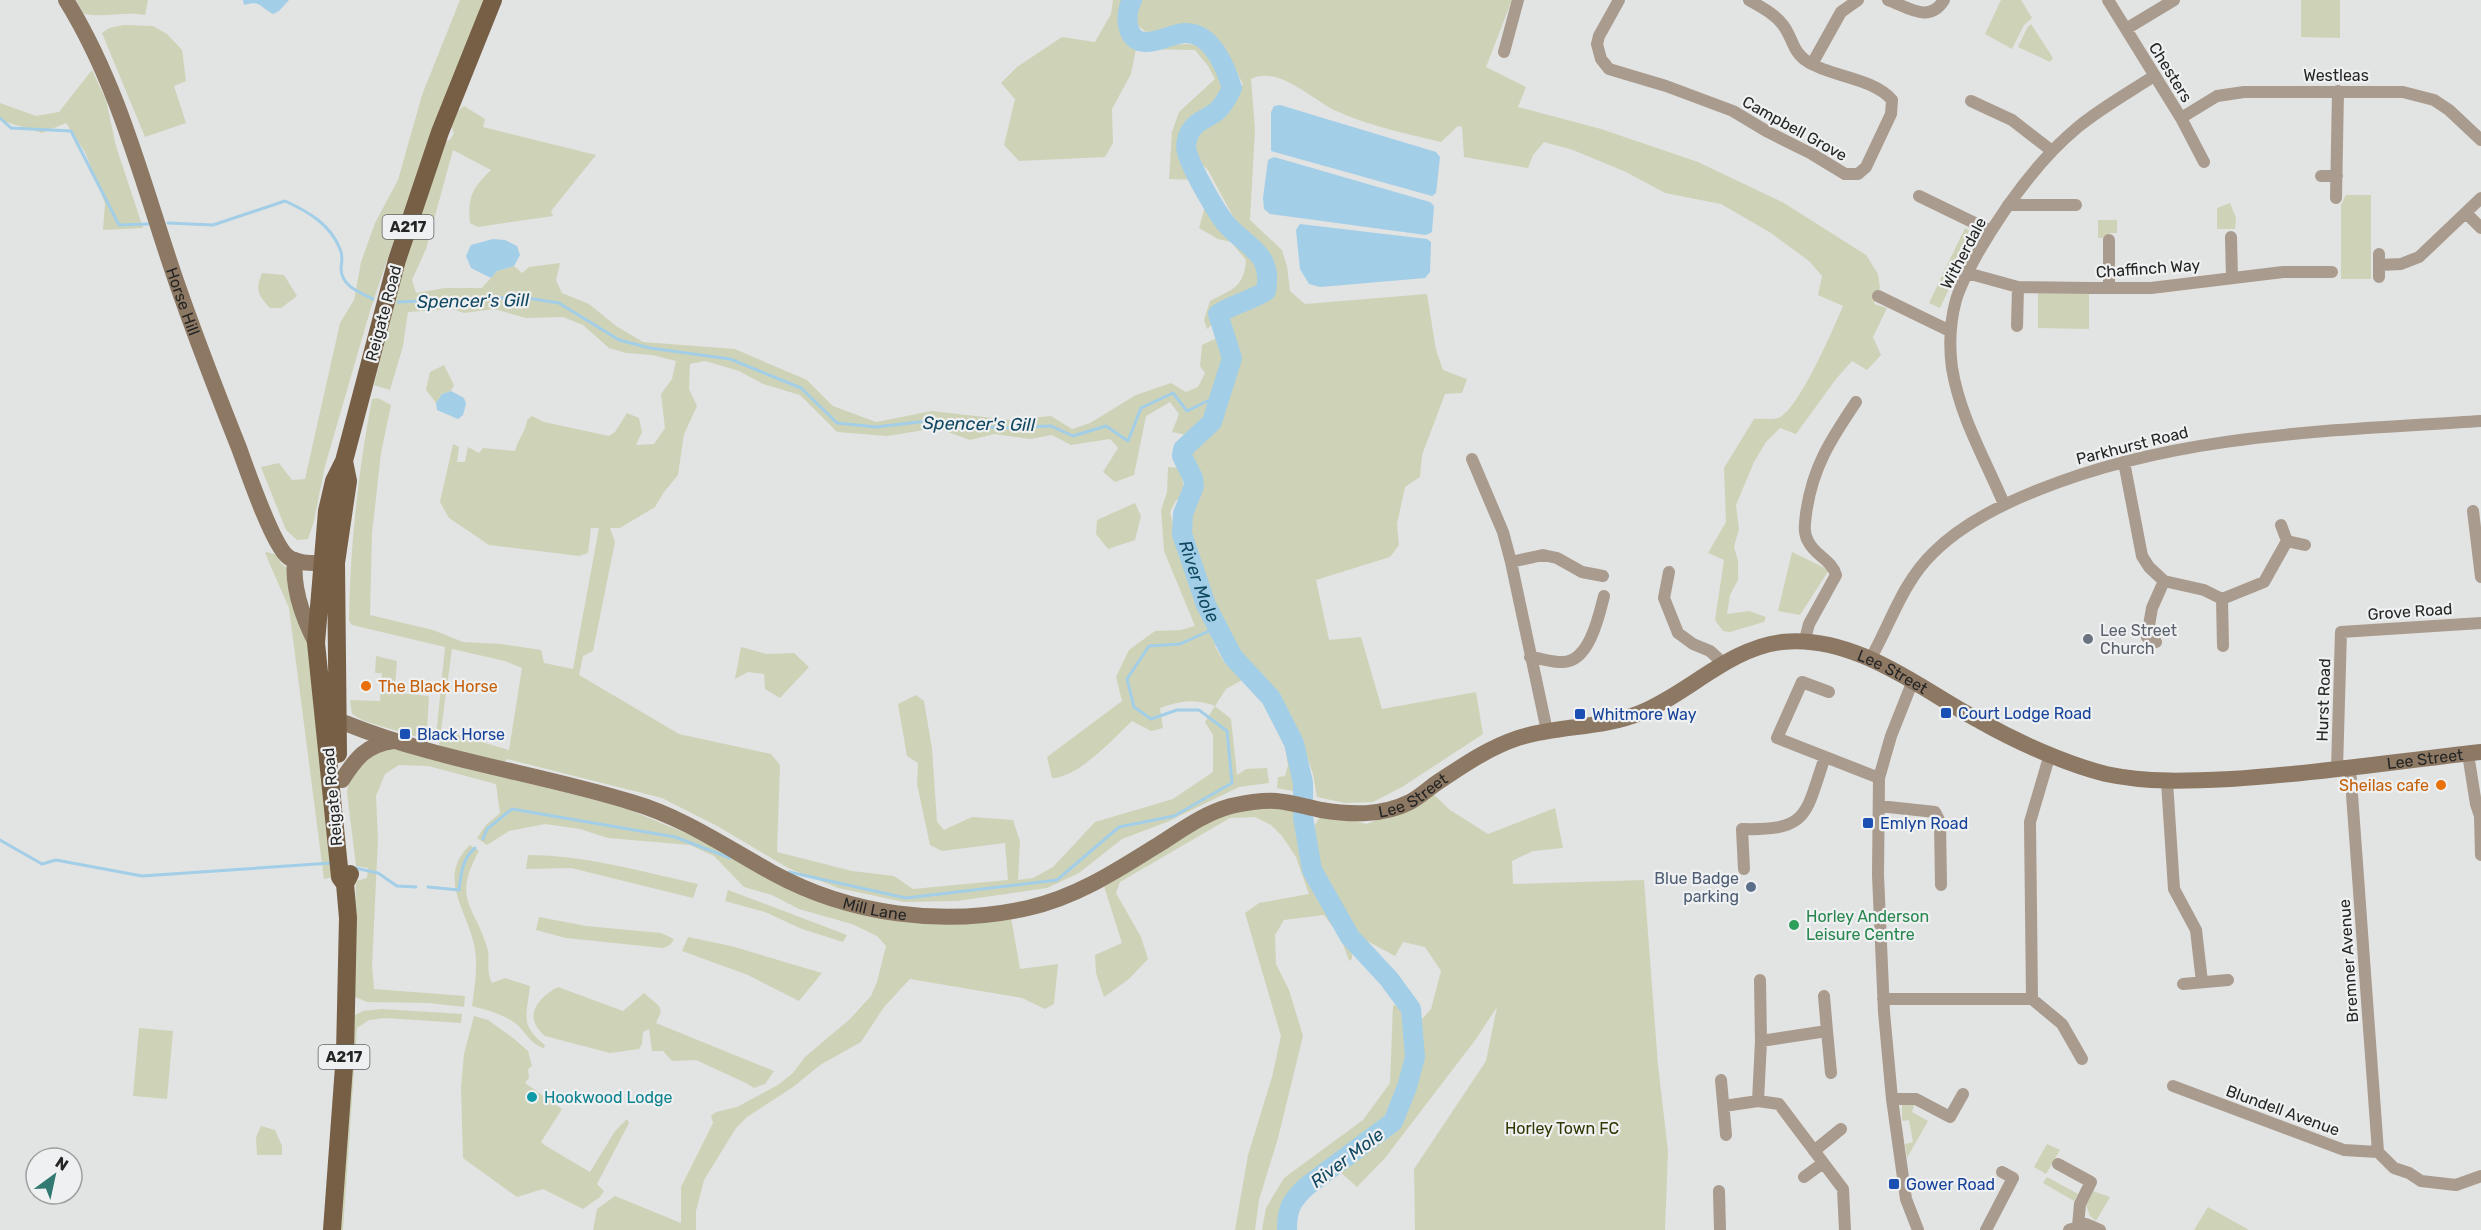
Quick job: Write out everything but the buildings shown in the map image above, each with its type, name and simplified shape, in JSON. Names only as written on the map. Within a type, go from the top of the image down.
[{"type":"main road","name":"Reigate Road","points":[[344,872],[342,780],[338,748],[333,731],[323,719],[316,643],[329,562],[348,481],[344,460],[400,250],[440,132],[493,0]]},
{"type":"main road","name":"Reigate Road","points":[[329,562],[333,731],[348,918],[345,1053],[332,1230]]},
{"type":"street","name":"Horse Hill","points":[[66,0],[85,31],[116,101],[177,284],[259,501],[286,556],[295,560]]},
{"type":"street","points":[[1504,52],[1518,0]]},
{"type":"street","name":"Campbell Grove","points":[[1619,0],[1597,44],[1600,59],[1610,69],[1666,86],[1733,111],[1768,132],[1812,153],[1837,171],[1851,176],[1858,174],[1866,166],[1891,114],[1892,100],[1883,93],[1861,83],[1812,64],[1796,52],[1779,21],[1749,0]]},
{"type":"street","points":[[1812,64],[1841,12],[1858,0]]},
{"type":"street","points":[[1888,0],[1925,14],[1937,9],[1944,0]]},
{"type":"street","name":"Chesters","points":[[2108,0],[2181,118],[2190,147],[2204,162]]},
{"type":"street","points":[[2126,29],[2174,0]]},
{"type":"street","name":"Witherdale","points":[[2004,504],[1966,421],[1952,366],[1950,331],[1956,300],[1967,273],[1991,231],[2008,205],[2052,151],[2093,116],[2154,76]]},
{"type":"street","points":[[2336,198],[2338,91]]},
{"type":"street","name":"Westleas","points":[[2181,118],[2217,96],[2244,92],[2395,91],[2418,94],[2434,100],[2449,110],[2481,140]]},
{"type":"street","points":[[1971,101],[1993,105],[2052,151]]},
{"type":"street","points":[[2321,176],[2337,176]]},
{"type":"street","points":[[1919,196],[1991,231]]},
{"type":"street","points":[[2379,265],[2401,264],[2419,257],[2481,198]]},
{"type":"street","points":[[2008,205],[2076,205]]},
{"type":"street","points":[[2466,213],[2481,228]]},
{"type":"street","points":[[2231,237],[2232,278]]},
{"type":"street","points":[[2109,240],[2109,287]]},
{"type":"street","name":"Chaffinch Way","points":[[1967,273],[2018,287],[2151,288],[2283,272],[2332,272]]},
{"type":"street","points":[[2017,326],[2018,287]]},
{"type":"street","points":[[1878,296],[1950,331]]},
{"type":"street","points":[[1804,643],[1809,624],[1836,575],[1834,568],[1816,552],[1806,539],[1805,529],[1814,474],[1832,438],[1856,402]]},
{"type":"street","name":"Parkhurst Road","points":[[1871,658],[1906,586],[1919,568],[1950,537],[2004,504],[2069,478],[2184,447],[2257,436],[2481,421]]},
{"type":"street","points":[[1472,459],[1503,532],[1547,731]]},
{"type":"street","points":[[2124,462],[2142,556],[2149,567],[2164,581],[2204,590],[2222,599],[2264,582],[2287,542],[2281,525]]},
{"type":"street","points":[[2473,511],[2481,577]]},
{"type":"street","points":[[2287,542],[2305,545]]},
{"type":"street","points":[[1511,562],[1543,555],[1557,558],[1582,572],[1603,576]]},
{"type":"street","points":[[316,643],[302,611],[294,572],[295,560],[329,562]]},
{"type":"street","points":[[1669,572],[1664,598],[1678,633],[1693,644],[1710,651],[1724,664]]},
{"type":"street","points":[[2147,639],[2152,608],[2164,581]]},
{"type":"street","points":[[1530,657],[1562,662],[1575,659],[1594,634],[1604,596]]},
{"type":"street","points":[[2222,599],[2223,646]]},
{"type":"street","name":"Grove Road","points":[[2341,632],[2481,623]]},
{"type":"street","name":"Hurst Road","points":[[2341,632],[2344,768]]},
{"type":"street","name":"Lee Street","points":[[1359,814],[1385,811],[1410,802],[1477,756],[1518,738],[1547,731],[1618,721],[1635,715],[1664,702],[1724,664],[1748,652],[1782,642],[1845,648],[1871,658],[2018,741],[2102,773],[2167,782],[2280,776],[2475,753]]},
{"type":"street","points":[[1829,692],[1802,682],[1777,738],[1879,778]]},
{"type":"street","points":[[1912,683],[1891,736],[1879,778],[1878,875],[1883,999],[1893,1099],[1906,1199],[1918,1230]]},
{"type":"street","name":"Mill Lane","points":[[333,731],[345,723],[393,741],[634,802],[696,828],[797,885],[856,905],[899,914],[986,915],[1058,900],[1097,882],[1198,820],[1222,808],[1240,804],[1287,802],[1320,810],[1359,814]]},
{"type":"street","points":[[342,780],[352,764],[370,748],[378,743],[393,741]]},
{"type":"street","points":[[2475,753],[2476,804],[2480,816],[2481,855]]},
{"type":"street","points":[[2032,999],[2030,822],[2050,754]]},
{"type":"street","points":[[1744,870],[1742,829],[1779,828],[1788,826],[1799,819],[1808,804],[1825,757]]},
{"type":"street","name":"Bremner Avenue","points":[[2344,768],[2378,1152]]},
{"type":"street","points":[[2167,782],[2174,889],[2196,930],[2202,982]]},
{"type":"street","points":[[1879,806],[1935,812],[1940,822],[1941,885]]},
{"type":"street","points":[[1758,1101],[1761,1041],[1760,980]]},
{"type":"street","points":[[2183,984],[2228,980]]},
{"type":"street","points":[[1824,996],[1831,1073]]},
{"type":"street","points":[[1883,999],[2032,999],[2062,1024],[2082,1059]]},
{"type":"street","points":[[1761,1041],[1827,1031]]},
{"type":"street","points":[[1721,1080],[1726,1135]]},
{"type":"street","name":"Blundell Avenue","points":[[2173,1086],[2344,1150],[2378,1152]]},
{"type":"street","points":[[1893,1099],[1916,1099],[1950,1117],[1963,1094]]},
{"type":"street","points":[[1724,1107],[1758,1101],[1779,1104],[1842,1189],[1845,1230]]},
{"type":"street","points":[[1814,1151],[1841,1129]]},
{"type":"street","points":[[2378,1152],[2394,1168],[2409,1173],[2421,1181],[2456,1185],[2481,1176]]},
{"type":"street","points":[[1804,1177],[1823,1163]]},
{"type":"street","points":[[2058,1164],[2091,1182],[2080,1204],[2074,1228]]},
{"type":"street","points":[[1986,1230],[2013,1178],[2002,1172]]},
{"type":"street","points":[[1719,1191],[1720,1230]]},
{"type":"street","points":[[2074,1228],[2086,1224],[2100,1230]]},
{"type":"green space","points":[[76,0],[148,0],[145,15],[99,15],[84,14]]},
{"type":"green space","points":[[460,0],[483,0],[402,216],[370,311],[325,466],[308,539],[297,540],[286,530],[261,467],[279,463],[292,480],[305,479],[340,323],[354,300],[361,262],[375,223],[398,180],[422,95]]},
{"type":"green space","points":[[1113,0],[1128,0],[1120,28],[1134,46],[1189,44],[1201,46],[1219,71],[1224,89],[1213,106],[1195,117],[1184,132],[1181,156],[1196,180],[1169,179],[1172,132],[1179,112],[1215,79],[1195,50],[1136,49],[1131,74],[1112,109],[1113,143],[1105,157],[1019,161],[1004,145],[1015,99],[1001,83],[1017,67],[1062,37],[1095,42],[1111,14]]},
{"type":"green space","points":[[1141,0],[1512,0],[1486,67],[1526,87],[1518,107],[1601,129],[1698,162],[1784,203],[1866,255],[1878,274],[1880,288],[1874,304],[1887,308],[1873,337],[1881,355],[1867,370],[1852,361],[1796,434],[1780,428],[1766,442],[1754,462],[1736,505],[1739,529],[1734,547],[1738,561],[1738,580],[1730,595],[1727,614],[1749,611],[1766,617],[1764,622],[1730,632],[1723,631],[1715,620],[1724,560],[1708,553],[1726,522],[1724,468],[1754,419],[1778,418],[1795,401],[1815,368],[1843,306],[1818,295],[1822,276],[1809,261],[1771,233],[1721,204],[1665,193],[1626,172],[1573,150],[1544,142],[1533,155],[1528,168],[1464,157],[1462,127],[1458,126],[1441,142],[1387,129],[1347,116],[1294,85],[1272,76],[1251,79],[1255,129],[1250,220],[1282,250],[1287,266],[1290,291],[1305,304],[1427,294],[1436,350],[1443,370],[1467,379],[1462,393],[1445,394],[1422,455],[1420,477],[1405,487],[1397,524],[1399,545],[1390,557],[1316,580],[1329,640],[1361,637],[1382,709],[1476,692],[1483,734],[1402,787],[1373,802],[1345,803],[1317,797],[1313,774],[1303,744],[1287,712],[1268,686],[1243,664],[1201,577],[1186,534],[1189,510],[1198,490],[1198,477],[1189,454],[1218,421],[1230,390],[1235,368],[1236,352],[1225,322],[1229,311],[1263,300],[1273,293],[1277,279],[1274,262],[1250,234],[1236,222],[1208,170],[1196,159],[1191,146],[1199,127],[1224,109],[1243,84],[1231,62],[1204,30],[1183,24],[1167,30],[1146,32],[1136,24],[1135,11]]},
{"type":"green space","points":[[2001,0],[2021,0],[2032,18],[2024,25],[2012,49],[1985,34]]},
{"type":"green space","points":[[2301,0],[2340,0],[2340,38],[2301,37]]},
{"type":"green space","points":[[2031,24],[2053,58],[2050,62],[2018,47]]},
{"type":"green space","points":[[124,25],[153,26],[167,34],[182,50],[186,81],[174,86],[186,123],[145,137],[102,33],[109,28]]},
{"type":"green space","points":[[92,70],[106,100],[116,146],[143,228],[103,230],[105,203],[85,152],[66,123],[42,133],[0,120],[0,103],[36,116],[59,112]]},
{"type":"green space","points":[[464,106],[485,119],[483,127],[596,155],[551,211],[553,216],[478,227],[470,223],[469,206],[476,187],[491,170],[453,150],[426,249],[412,280],[416,293],[445,288],[482,288],[497,271],[514,266],[522,273],[529,267],[560,263],[556,280],[562,293],[589,304],[616,326],[643,342],[735,349],[807,380],[833,406],[876,422],[932,411],[1010,420],[1051,416],[1072,429],[1090,423],[1136,395],[1171,383],[1186,392],[1198,387],[1205,373],[1200,366],[1202,345],[1221,336],[1227,352],[1206,418],[1186,435],[1172,432],[1179,414],[1170,402],[1146,416],[1134,475],[1115,482],[1103,472],[1118,448],[1110,439],[1071,445],[1052,435],[1030,439],[994,434],[970,440],[937,428],[887,436],[837,432],[800,395],[763,384],[739,371],[705,361],[690,364],[689,389],[697,406],[684,434],[678,475],[655,507],[620,528],[610,528],[615,542],[593,651],[583,656],[579,675],[679,734],[771,754],[780,765],[777,852],[852,871],[894,876],[913,889],[1008,880],[1005,843],[942,851],[930,845],[917,784],[918,763],[907,756],[898,704],[916,695],[924,701],[932,749],[937,822],[944,830],[972,817],[1013,820],[1020,841],[1018,880],[1033,878],[1053,867],[1095,822],[1173,799],[1213,772],[1213,735],[1205,722],[1215,706],[1231,719],[1237,775],[1246,769],[1267,768],[1269,783],[1239,787],[1167,822],[1122,839],[1079,873],[1047,888],[957,901],[904,902],[838,888],[788,868],[719,827],[662,798],[507,759],[504,763],[440,746],[436,737],[445,647],[352,625],[349,621],[356,510],[372,399],[378,398],[391,405],[381,453],[372,534],[370,615],[433,630],[463,642],[501,644],[541,650],[544,663],[573,669],[599,528],[591,528],[588,553],[579,556],[489,545],[449,518],[440,502],[453,444],[459,447],[457,462],[465,462],[468,447],[479,453],[483,448],[515,451],[527,420],[532,416],[544,422],[609,436],[615,432],[627,413],[639,418],[642,432],[636,445],[654,444],[665,428],[661,394],[672,379],[676,361],[609,348],[583,325],[563,317],[526,318],[494,309],[464,313],[452,309],[408,312],[403,346],[390,390],[374,385],[398,290],[396,286],[443,142],[450,140],[454,133],[451,126],[457,112]],"holes":[[[452,649],[505,661],[522,668],[509,750],[441,730]]]},
{"type":"green space","points":[[2346,195],[2371,195],[2371,279],[2341,279],[2341,205]]},
{"type":"green space","points":[[2230,203],[2236,218],[2235,229],[2217,229],[2217,208]]},
{"type":"green space","points":[[1205,207],[1212,209],[1223,231],[1253,254],[1263,272],[1261,288],[1248,298],[1230,299],[1214,309],[1213,324],[1207,329],[1204,320],[1210,301],[1231,290],[1240,282],[1246,260],[1231,242],[1218,239],[1199,228]]},
{"type":"green space","points":[[2098,220],[2117,220],[2117,233],[2109,233],[2109,238],[2098,238]]},
{"type":"green space","points":[[1965,228],[1976,235],[1976,239],[1970,252],[1966,253],[1940,308],[1929,303]]},
{"type":"green space","points":[[262,273],[284,275],[297,296],[281,308],[270,308],[258,288]]},
{"type":"green space","points":[[2038,293],[2089,294],[2089,329],[2038,328]]},
{"type":"green space","points":[[444,365],[454,385],[451,391],[442,394],[436,403],[426,390],[430,372]]},
{"type":"green space","points":[[1168,467],[1180,468],[1185,492],[1175,502],[1170,512],[1189,586],[1208,622],[1216,648],[1224,662],[1242,680],[1226,689],[1215,706],[1188,701],[1160,708],[1163,728],[1151,731],[1132,721],[1084,765],[1073,772],[1052,778],[1047,757],[1122,701],[1116,677],[1129,650],[1155,631],[1181,630],[1195,626],[1164,551],[1161,510],[1167,492]]},
{"type":"green space","points":[[1135,503],[1141,516],[1135,540],[1108,549],[1096,534],[1097,520]]},
{"type":"green space","points":[[1792,552],[1829,570],[1800,615],[1778,611]]},
{"type":"green space","points":[[265,553],[277,555],[281,563],[289,570],[307,637],[333,877],[324,879],[289,608]]},
{"type":"green space","points":[[741,647],[767,654],[794,653],[809,667],[780,698],[765,689],[764,674],[748,672],[735,679]]},
{"type":"green space","points":[[376,656],[397,661],[395,686],[401,687],[400,693],[429,696],[427,729],[421,735],[414,736],[364,721],[352,714],[350,700],[380,701],[382,673],[375,673]]},
{"type":"green space","points":[[388,746],[625,808],[712,844],[805,897],[1011,917],[1020,969],[1058,964],[1054,1004],[1045,1009],[1022,998],[910,979],[884,1007],[861,1042],[820,1065],[793,1087],[747,1117],[736,1128],[704,1180],[696,1211],[696,1230],[593,1230],[597,1209],[615,1196],[681,1223],[681,1187],[713,1123],[711,1116],[716,1112],[737,1107],[778,1085],[793,1073],[805,1057],[850,1019],[871,996],[886,946],[877,936],[852,924],[799,909],[772,895],[744,887],[714,856],[690,845],[608,838],[580,829],[545,824],[509,831],[487,845],[477,838],[486,825],[500,813],[496,784],[428,766],[399,765],[385,774],[376,796],[378,839],[372,966],[374,989],[465,996],[464,1007],[429,1003],[367,1002],[353,996],[356,881],[367,878],[368,868],[356,866],[347,793],[349,778],[364,757]]},
{"type":"green space","points":[[1290,751],[1297,792],[1277,788],[1278,777],[1285,776],[1288,766],[1286,753]]},
{"type":"green space","name":"Horley Town FC","points":[[1432,793],[1450,810],[1488,834],[1555,808],[1563,848],[1533,851],[1512,861],[1513,884],[1644,880],[1658,1065],[1668,1151],[1665,1230],[1415,1230],[1414,1169],[1486,1061],[1497,1007],[1476,1039],[1385,1158],[1357,1187],[1339,1171],[1377,1143],[1401,1120],[1423,1059],[1422,1019],[1431,1009],[1441,971],[1425,947],[1403,942],[1395,956],[1358,936],[1320,875],[1312,830],[1323,811],[1366,824],[1394,814]]},
{"type":"green space","points":[[1258,804],[1295,811],[1305,857],[1317,891],[1352,949],[1352,959],[1349,961],[1341,938],[1324,915],[1284,920],[1275,935],[1276,964],[1289,990],[1303,1036],[1278,1138],[1259,1200],[1255,1230],[1235,1230],[1248,1155],[1272,1077],[1281,1036],[1245,913],[1259,903],[1309,894],[1296,857],[1282,836],[1271,825],[1255,817],[1230,818],[1120,882],[1116,893],[1141,937],[1148,959],[1129,979],[1104,997],[1096,973],[1095,955],[1122,943],[1103,883],[1200,821]]},
{"type":"green space","points":[[470,845],[479,851],[471,867],[466,892],[487,947],[488,968],[492,983],[505,978],[530,986],[528,1025],[545,1045],[544,1048],[534,1043],[507,1018],[472,1006],[476,973],[475,948],[456,891],[455,880],[456,868],[461,856]]},
{"type":"green space","points":[[528,855],[592,861],[698,884],[693,898],[571,868],[526,869]]},
{"type":"green space","points":[[728,890],[847,935],[843,942],[802,929],[765,912],[725,901]]},
{"type":"green space","points":[[539,917],[586,926],[661,933],[674,939],[670,945],[663,948],[566,938],[536,930]]},
{"type":"green space","points":[[688,937],[731,946],[822,973],[799,1001],[748,975],[682,951]]},
{"type":"green space","points":[[558,987],[623,1011],[644,993],[659,1006],[661,1012],[656,1023],[774,1071],[765,1084],[754,1088],[696,1060],[672,1061],[663,1051],[652,1051],[649,1029],[643,1032],[639,1049],[610,1053],[545,1036],[535,1022],[535,1009],[544,997]]},
{"type":"green space","points":[[1393,1005],[1406,1007],[1410,1045],[1405,1077],[1389,1113],[1335,1160],[1295,1188],[1281,1210],[1279,1230],[1262,1230],[1266,1208],[1284,1178],[1363,1120],[1390,1083]]},
{"type":"green space","points":[[382,1009],[462,1014],[461,1023],[385,1018],[369,1020],[357,1028],[343,1230],[337,1230],[353,1016],[363,1011]]},
{"type":"green space","points":[[474,1016],[488,1020],[528,1051],[532,1066],[528,1069],[529,1078],[525,1083],[562,1109],[541,1142],[546,1146],[590,1172],[615,1131],[627,1119],[629,1123],[597,1184],[604,1191],[600,1197],[583,1209],[543,1189],[517,1197],[463,1158],[461,1087],[464,1054]]},
{"type":"green space","points":[[139,1028],[173,1031],[167,1099],[133,1096]]},
{"type":"green space","points":[[1915,1103],[1912,1112],[1928,1121],[1907,1158],[1905,1144],[1913,1142],[1909,1120],[1902,1121],[1902,1104]]},
{"type":"green space","points":[[261,1126],[275,1130],[282,1146],[282,1155],[257,1155],[256,1137]]},
{"type":"green space","points":[[2047,1144],[2060,1150],[2046,1174],[2034,1167]]},
{"type":"green space","points":[[2047,1177],[2078,1194],[2074,1201],[2043,1183]]},
{"type":"green space","points":[[2093,1191],[2110,1197],[2096,1221],[2090,1216],[2086,1205]]},
{"type":"green space","points":[[2208,1207],[2249,1230],[2194,1230]]},
{"type":"water","points":[[243,0],[289,0],[273,14],[257,4],[244,5]]},
{"type":"water","points":[[1280,105],[1436,152],[1440,157],[1436,193],[1432,196],[1271,151],[1271,112],[1274,106]]},
{"type":"water","points":[[1274,157],[1430,202],[1434,206],[1432,232],[1426,235],[1270,214],[1264,209],[1263,198],[1268,160]]},
{"type":"water","points":[[1300,224],[1427,239],[1431,242],[1430,272],[1425,278],[1320,287],[1309,284],[1300,269],[1296,230]]},
{"type":"water","points":[[493,239],[505,240],[517,246],[520,255],[514,266],[497,271],[491,278],[471,268],[466,256],[471,245]]},
{"type":"water","points":[[451,391],[464,398],[466,404],[463,415],[458,419],[437,410],[436,403],[442,394]]},
{"type":"waterway","name":"River Mole","points":[[1132,0],[1128,11],[1128,25],[1133,37],[1150,42],[1181,33],[1195,35],[1210,45],[1222,62],[1232,88],[1217,111],[1198,123],[1189,134],[1186,150],[1199,179],[1227,225],[1262,259],[1267,278],[1266,291],[1218,314],[1232,358],[1212,422],[1183,449],[1182,456],[1193,478],[1194,486],[1183,514],[1182,534],[1206,605],[1233,657],[1271,698],[1294,743],[1303,783],[1303,817],[1312,870],[1350,937],[1389,979],[1411,1009],[1415,1057],[1407,1087],[1393,1122],[1302,1191],[1289,1210],[1287,1230]]},
{"type":"waterway","name":"Spencer's Gill","points":[[0,118],[11,128],[71,131],[119,225],[148,224]]},
{"type":"waterway","name":"Spencer's Gill","points":[[168,223],[213,225],[285,201],[310,214],[331,232],[341,251],[342,274],[347,284],[373,299]]},
{"type":"waterway","name":"Spencer's Gill","points":[[398,302],[520,297],[559,303],[619,340],[650,348],[730,359],[801,388],[837,423],[876,427],[936,420],[998,428],[1051,426],[1073,436],[1106,426],[1128,441],[1141,408],[1173,393],[1187,411],[1222,394]]},
{"type":"waterway","points":[[789,872],[906,898],[1057,880],[1119,827],[1174,816],[1232,783],[1227,731],[1199,710],[1177,710],[1151,719],[1134,707],[1127,679],[1149,646],[1180,644],[1218,627]]},
{"type":"waterway","points":[[483,839],[487,829],[512,809],[675,837],[730,858]]},
{"type":"waterway","points":[[0,840],[42,864],[56,860],[142,876],[331,863]]},
{"type":"waterway","points":[[428,887],[459,890],[465,862],[475,848]]},
{"type":"waterway","points":[[355,868],[378,873],[397,886],[416,887]]},
{"type":"place","name":"Lee Street Church","points":[[2088,639]]},
{"type":"place","name":"The Black Horse","points":[[366,686]]},
{"type":"place","name":"Court Lodge Road","points":[[1946,713]]},
{"type":"place","name":"Whitmore Way","points":[[1580,714]]},
{"type":"place","name":"Black Horse","points":[[405,734]]},
{"type":"place","name":"Sheilas cafe","points":[[2441,785]]},
{"type":"place","name":"Emlyn Road","points":[[1868,823]]},
{"type":"place","name":"Blue Badge parking","points":[[1751,887]]},
{"type":"place","name":"Horley Anderson Leisure Centre","points":[[1794,925]]},
{"type":"place","name":"Hookwood Lodge","points":[[532,1097]]},
{"type":"place","name":"Gower Road","points":[[1894,1184]]}]
